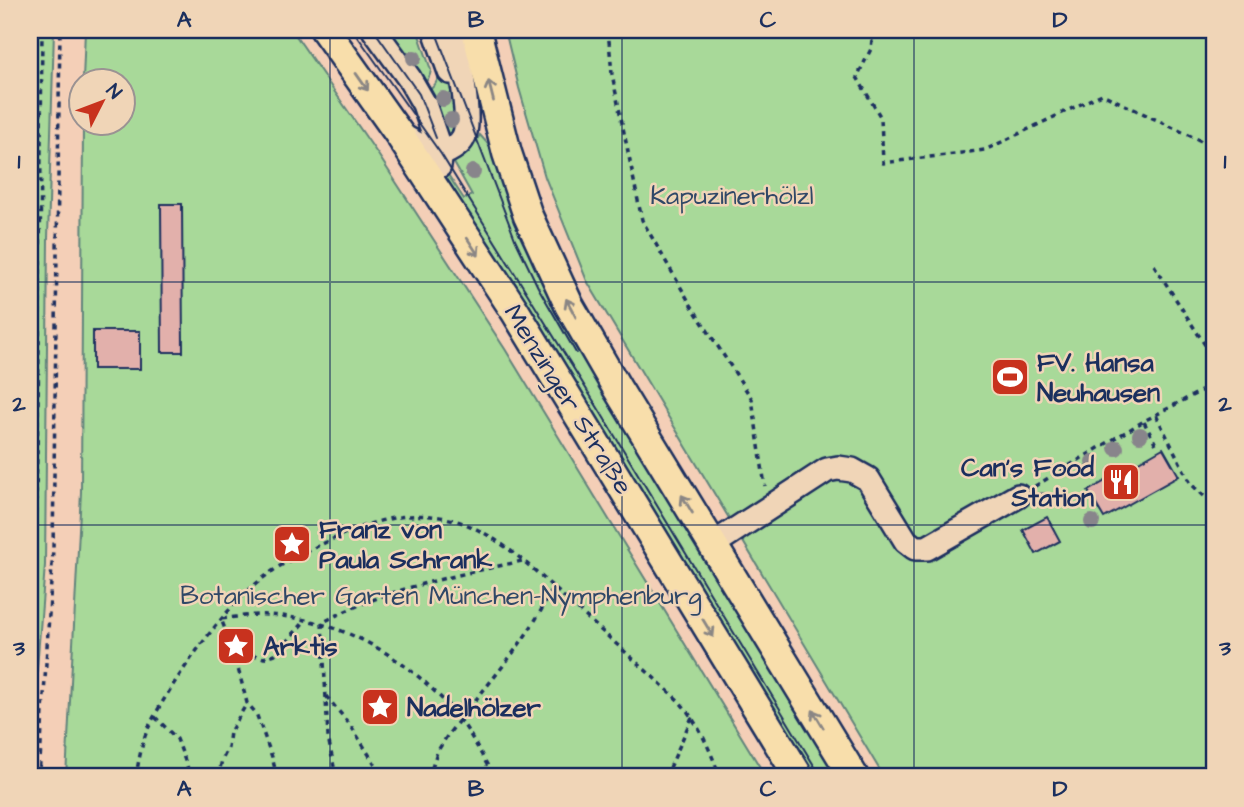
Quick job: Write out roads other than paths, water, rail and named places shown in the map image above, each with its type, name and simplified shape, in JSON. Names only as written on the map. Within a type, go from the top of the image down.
[{"type":"main road","name":"Menzinger Straße","points":[[325,30],[436,189],[542,354],[799,777]]},
{"type":"main road","name":"Menzinger Straße","points":[[476,30],[507,153],[528,216],[569,305],[854,777]]},
{"type":"lane","points":[[374,30],[421,99],[441,154],[436,189]]},
{"type":"lane","points":[[435,30],[467,116],[507,153]]},
{"type":"lane","points":[[441,154],[461,141],[466,130],[467,116],[454,30]]},
{"type":"lane","points":[[399,134],[441,154]]},
{"type":"lane","points":[[712,545],[827,470],[838,468],[852,470],[868,479],[906,541],[915,548],[926,548],[1018,496]]},
{"type":"tram line","points":[[353,30],[441,154],[821,777]]},
{"type":"tram line","points":[[374,30],[419,94],[436,138]]},
{"type":"tram line","points":[[435,30],[515,239],[538,287],[576,353]]},
{"type":"place","name":"FV. Hansa Neuhausen","points":[[1010,377]]},
{"type":"place","name":"Can's Food Station","points":[[1121,482]]},
{"type":"place","name":"Franz von Paula Schrank","points":[[292,544]]},
{"type":"place","name":"Arktis","points":[[236,646]]},
{"type":"place","name":"Nadelhölzer","points":[[380,707]]},
{"type":"park label","name":"Kapuzinerhölzl","points":[[732,195]]},
{"type":"park label","name":"Botanischer Garten München-Nymphenburg","points":[[441,595]]}]
